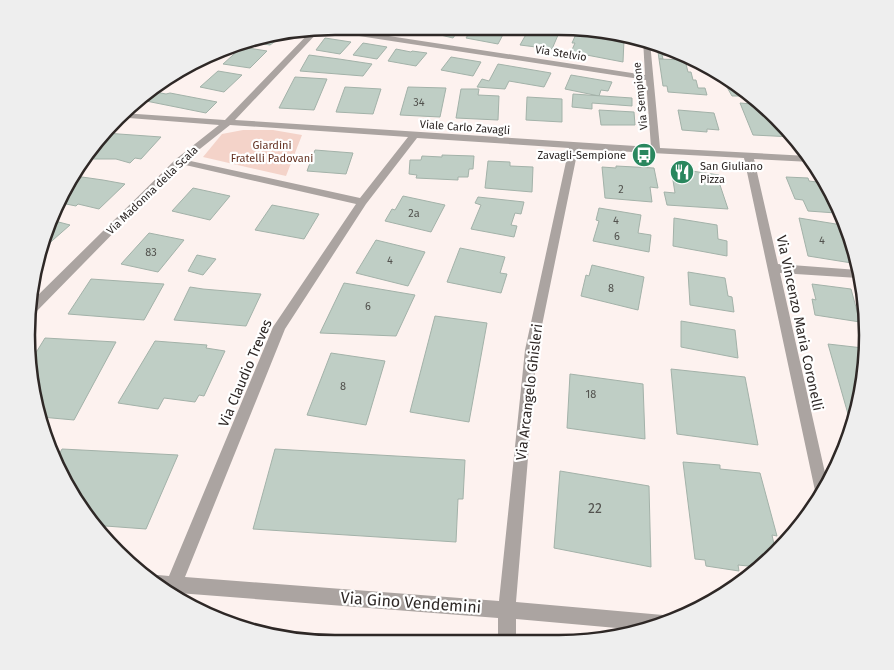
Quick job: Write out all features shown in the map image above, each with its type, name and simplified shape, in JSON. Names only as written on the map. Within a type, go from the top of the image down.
[{"type":"street","name":"Via Stelvio","points":[[368,35],[648,78]]},
{"type":"street","name":"Via Madonna della Scala","points":[[37,304],[179,161],[227,122],[310,37]]},
{"type":"street","name":"Via Sempione","points":[[646,48],[656,150]]},
{"type":"street","name":"Viale Carlo Zavagli","points":[[130,116],[574,146],[802,159]]},
{"type":"street","name":"Via Claudio Treves","points":[[169,584],[279,327],[362,202],[416,134]]},
{"type":"street","name":"Via Arcangelo Ghisleri","points":[[507,635],[531,350],[574,146]]},
{"type":"street","name":"Via Vincenzo Maria Coronelli","points":[[749,157],[820,484]]},
{"type":"street","points":[[179,161],[362,202]]},
{"type":"street","points":[[773,268],[852,274]]},
{"type":"street","name":"Via Gino Vendemini","points":[[171,586],[508,610],[645,622]]},
{"type":"green space","name":"Giardini Fratelli Padovani","points":[[243,130],[273,130],[302,135],[286,176],[203,157],[222,134]]},
{"type":"building","points":[[440,35],[455,35],[453,38]]},
{"type":"building","points":[[468,35],[503,35],[498,44],[466,38]]},
{"type":"building","points":[[526,35],[558,35],[552,49],[520,45]]},
{"type":"building","points":[[575,36],[624,42],[623,62],[571,52],[575,43],[572,43]]},
{"type":"building","points":[[325,38],[351,42],[340,54],[316,50]]},
{"type":"building","points":[[276,41],[270,45],[263,44]]},
{"type":"building","points":[[363,43],[387,47],[377,59],[353,55]]},
{"type":"building","points":[[248,48],[267,51],[250,68],[223,64],[236,52]]},
{"type":"building","points":[[396,49],[427,53],[416,66],[388,61]]},
{"type":"building","points":[[658,52],[666,55],[662,55],[663,59],[659,59]]},
{"type":"building","points":[[309,55],[372,64],[363,76],[300,71]]},
{"type":"building","points":[[451,57],[481,62],[473,76],[441,70]]},
{"type":"building","points":[[659,59],[678,60],[686,63],[688,72],[691,72],[693,80],[696,80],[698,88],[705,88],[707,95],[668,92],[667,86],[663,86]]},
{"type":"building","points":[[498,64],[551,73],[544,87],[509,81],[505,89],[477,87],[482,79],[489,81]]},
{"type":"building","points":[[218,71],[242,75],[224,92],[200,87]]},
{"type":"building","points":[[571,75],[612,82],[608,91],[601,90],[599,96],[565,89]]},
{"type":"building","points":[[295,77],[327,79],[314,110],[279,108]]},
{"type":"building","points":[[726,86],[741,96],[732,96]]},
{"type":"building","points":[[345,87],[381,89],[373,114],[336,112]]},
{"type":"building","points":[[408,87],[446,88],[440,117],[400,115]]},
{"type":"building","points":[[461,89],[479,89],[478,95],[499,96],[498,120],[456,118]]},
{"type":"building","points":[[158,93],[217,102],[206,113],[147,101]]},
{"type":"building","points":[[573,94],[632,98],[632,106],[592,103],[592,109],[572,107]]},
{"type":"building","points":[[527,97],[562,99],[562,122],[526,120]]},
{"type":"building","points":[[740,103],[751,104],[785,137],[753,135]]},
{"type":"building","points":[[599,110],[634,112],[635,125],[601,125]]},
{"type":"building","points":[[678,110],[714,113],[719,130],[707,129],[707,132],[682,130]]},
{"type":"building","points":[[112,134],[161,137],[141,159],[135,158],[130,163],[116,159],[92,159]]},
{"type":"building","points":[[315,150],[353,153],[346,174],[307,171]]},
{"type":"building","points":[[442,155],[474,156],[473,169],[469,169],[468,177],[458,177],[458,180],[416,178],[417,175],[409,174],[410,160],[421,160],[422,156],[442,157]]},
{"type":"building","points":[[488,161],[510,162],[510,166],[533,167],[532,192],[485,188]]},
{"type":"building","points":[[616,166],[654,168],[658,188],[650,187],[652,202],[605,198],[602,167],[616,168]]},
{"type":"building","points":[[671,168],[719,175],[722,179],[719,182],[728,209],[667,205],[664,192],[675,193]]},
{"type":"building","points":[[82,177],[125,184],[99,209],[78,204],[76,206],[65,204],[78,180]]},
{"type":"building","points":[[786,177],[808,178],[809,181],[817,182],[833,213],[808,211],[803,200],[795,199]]},
{"type":"building","points":[[193,188],[230,196],[210,220],[172,211]]},
{"type":"building","points":[[403,196],[445,205],[431,232],[385,221],[392,209],[395,210]]},
{"type":"building","points":[[478,197],[524,202],[521,214],[515,213],[511,225],[517,226],[514,237],[471,229],[481,205],[475,203]]},
{"type":"building","points":[[272,205],[319,214],[304,239],[255,230]]},
{"type":"building","points":[[599,208],[641,215],[638,233],[651,235],[649,252],[593,241],[599,221],[596,220]]},
{"type":"building","points":[[674,218],[717,225],[718,239],[727,241],[727,256],[673,246]]},
{"type":"building","points":[[799,218],[838,224],[850,263],[808,256]]},
{"type":"building","points":[[57,222],[70,225],[50,243]]},
{"type":"building","points":[[149,233],[184,240],[158,272],[121,264]]},
{"type":"building","points":[[376,240],[425,252],[408,286],[356,273]]},
{"type":"building","points":[[460,248],[505,257],[500,273],[507,274],[501,293],[447,282]]},
{"type":"building","points":[[197,255],[216,259],[203,275],[188,271]]},
{"type":"building","points":[[592,265],[644,277],[638,310],[581,296],[586,275],[589,276]]},
{"type":"building","points":[[688,272],[725,278],[728,296],[732,297],[734,312],[690,305]]},
{"type":"building","points":[[91,279],[164,284],[144,320],[68,314]]},
{"type":"building","points":[[344,283],[415,295],[396,336],[320,333]]},
{"type":"building","points":[[812,284],[851,289],[858,322],[815,315],[812,299],[816,300]]},
{"type":"building","points":[[190,287],[261,294],[246,326],[174,320]]},
{"type":"building","points":[[435,316],[487,323],[469,422],[410,412]]},
{"type":"building","points":[[681,321],[735,330],[738,358],[681,347]]},
{"type":"building","points":[[45,338],[116,342],[74,420],[46,418],[41,394],[36,353]]},
{"type":"building","points":[[155,341],[207,345],[206,348],[225,351],[204,396],[199,395],[195,402],[164,398],[158,409],[118,403]]},
{"type":"building","points":[[828,344],[858,347],[856,374],[848,415]]},
{"type":"building","points":[[331,353],[385,361],[366,425],[307,415]]},
{"type":"building","points":[[671,369],[745,377],[758,445],[677,434]]},
{"type":"building","points":[[570,374],[643,384],[645,439],[567,428]]},
{"type":"building","points":[[62,449],[178,455],[146,529],[103,526],[75,485],[60,454]]},
{"type":"building","points":[[275,449],[465,460],[463,499],[458,499],[456,542],[253,529]]},
{"type":"building","points":[[683,462],[720,465],[720,469],[760,473],[777,536],[772,535],[774,544],[750,566],[738,565],[739,571],[706,566],[705,560],[695,559]]},
{"type":"building","points":[[560,471],[649,486],[651,567],[554,548]]},
{"type":"place","name":"Zavagli-Sempione","points":[[644,155]]},
{"type":"place","name":"San Giuliano Pizza","points":[[682,172]]}]
